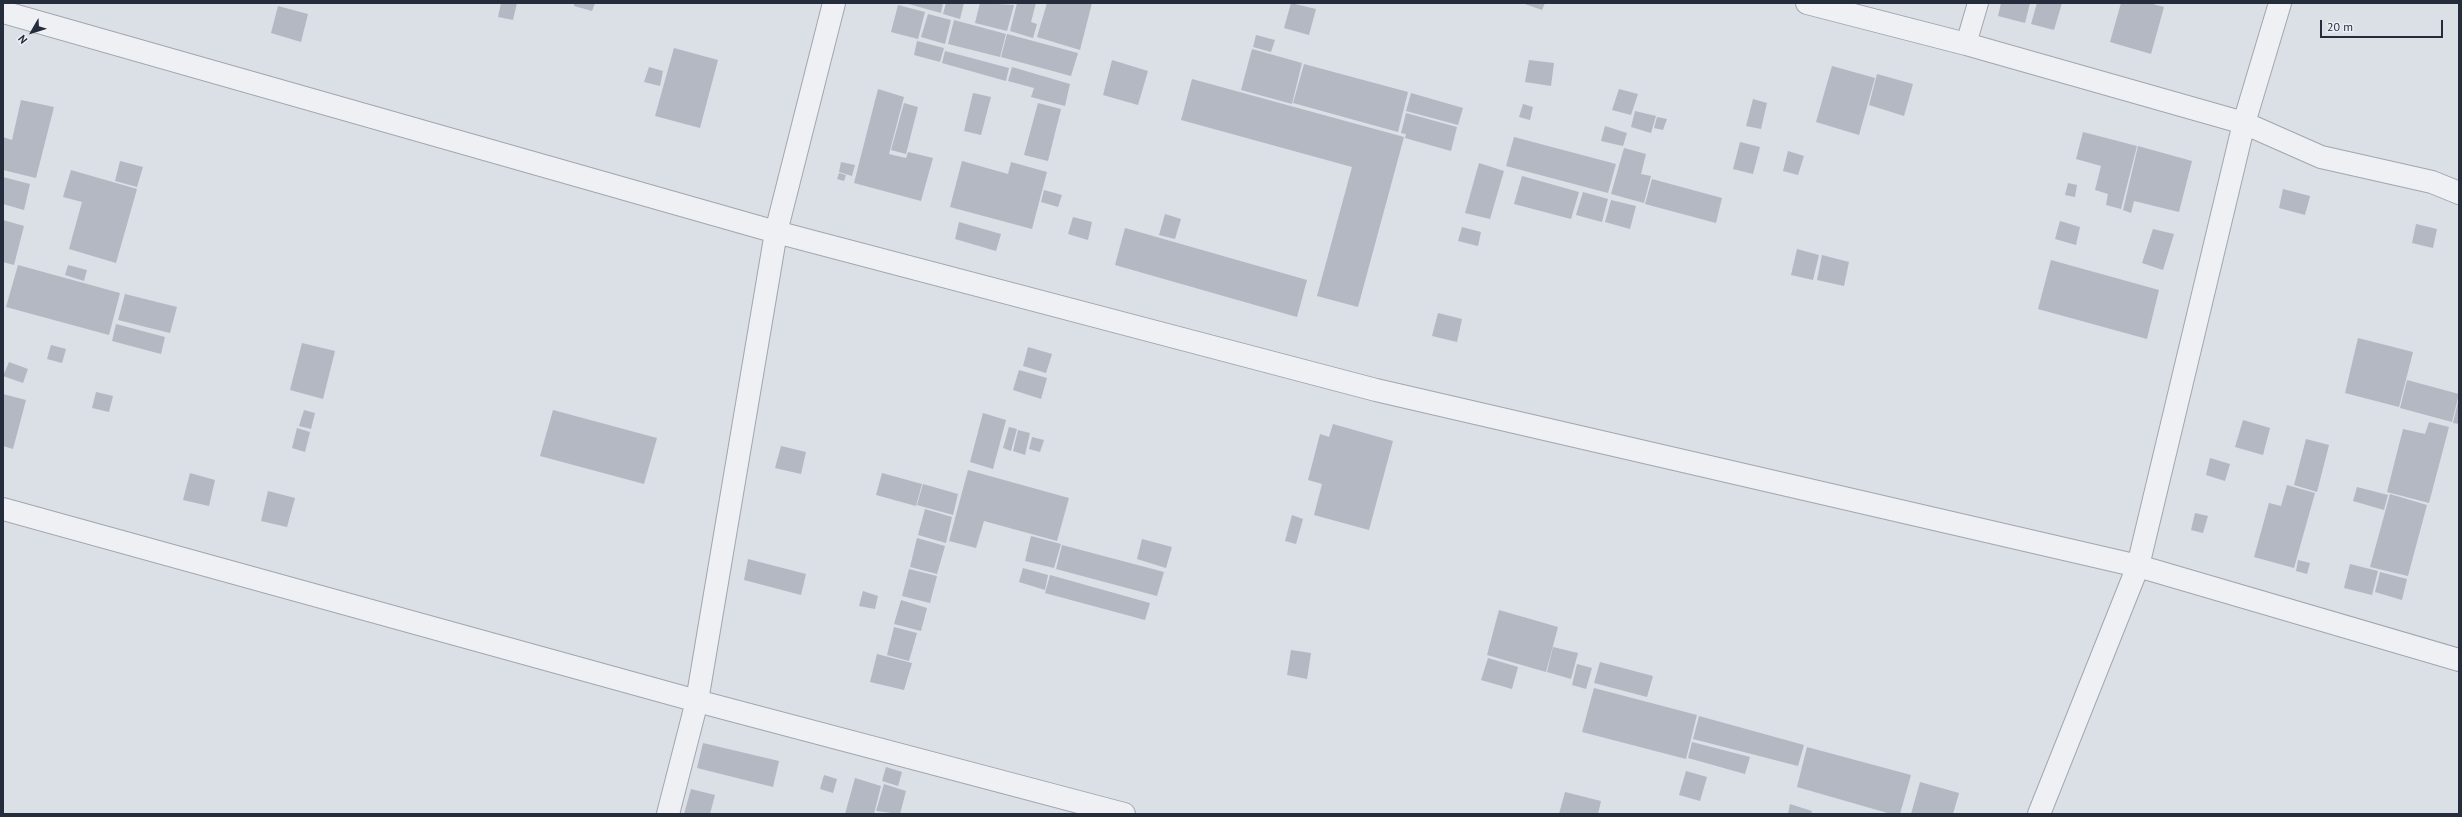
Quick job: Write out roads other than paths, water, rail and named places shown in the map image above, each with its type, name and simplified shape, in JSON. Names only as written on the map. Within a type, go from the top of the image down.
[{"type":"street","points":[[668,814],[697,701],[776,232],[834,3]]},
{"type":"street","points":[[1807,3],[1966,44],[2244,123],[2321,157],[2432,182],[2459,193]]},
{"type":"street","points":[[2039,814],[2138,566],[2244,123],[2280,3]]},
{"type":"street","points":[[3,12],[776,232],[1376,390],[2138,566],[2459,660]]},
{"type":"street","points":[[3,509],[697,701],[1124,814]]},
{"type":"lane","points":[[1966,44],[1978,3]]}]
